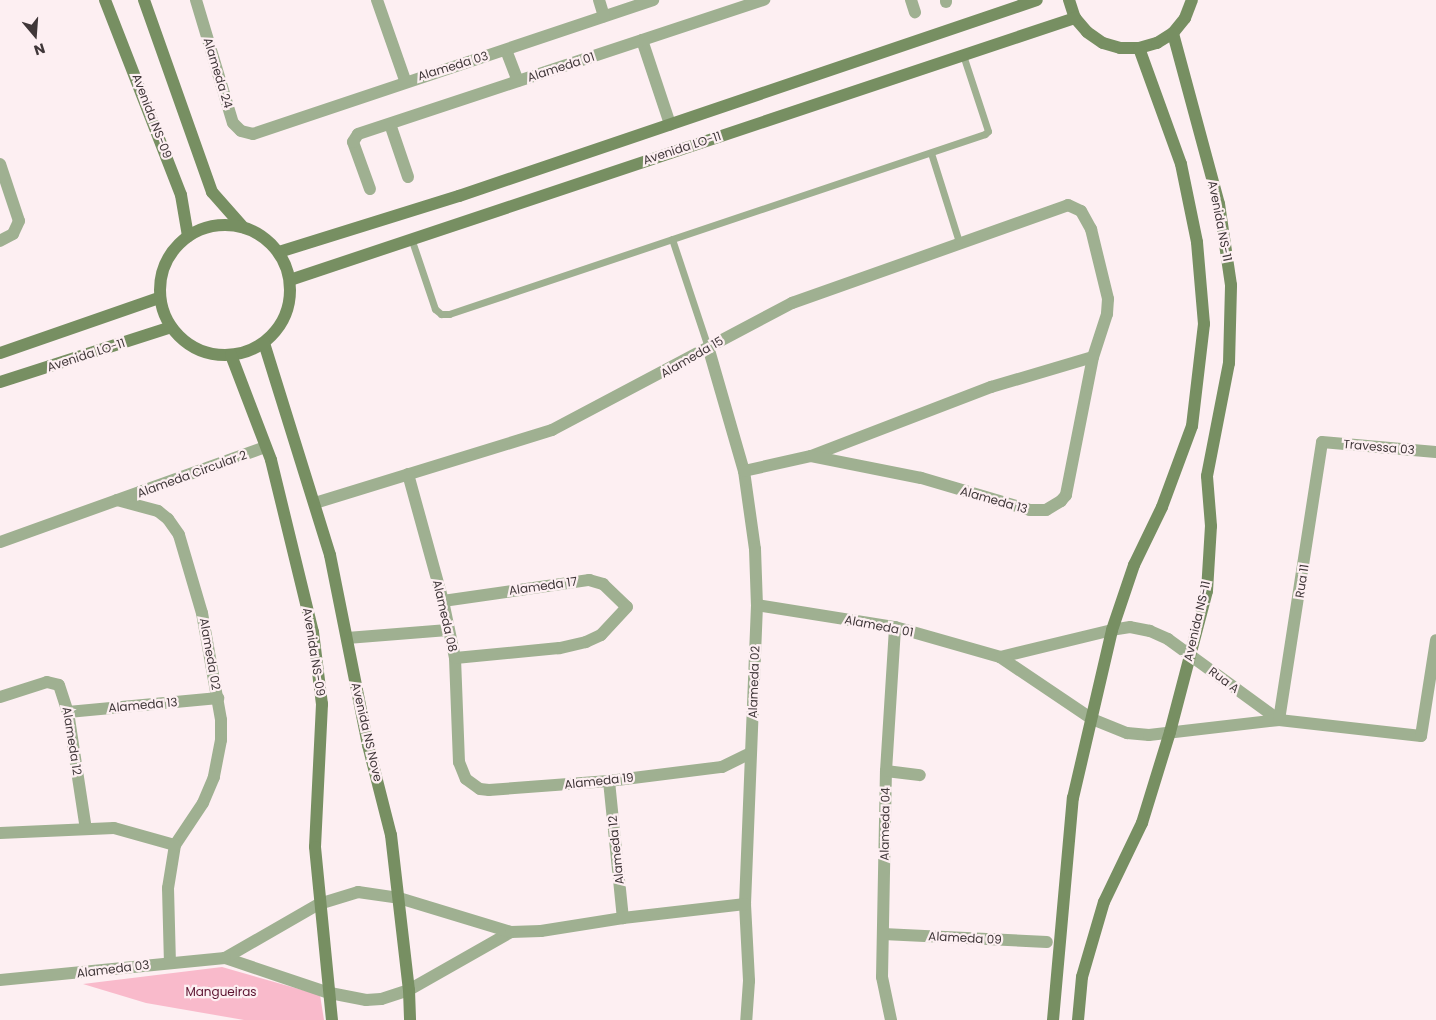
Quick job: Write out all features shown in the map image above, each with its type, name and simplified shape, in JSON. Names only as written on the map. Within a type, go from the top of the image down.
[{"type":"street","name":"Avenida NS-09","points":[[105,0],[172,169],[181,195],[188,236]]},
{"type":"street","points":[[144,0],[212,192],[243,227]]},
{"type":"street","name":"Alameda 24","points":[[196,0],[233,123],[241,131],[253,134]]},
{"type":"street","points":[[377,0],[406,80]]},
{"type":"street","points":[[599,0],[604,16]]},
{"type":"street","name":"Alameda 03","points":[[253,134],[406,80],[506,50],[653,0]]},
{"type":"street","name":"Alameda 01","points":[[370,189],[354,142],[358,134],[642,40],[741,4],[764,0]]},
{"type":"street","name":"Avenida LO-11","points":[[279,252],[459,196],[1038,0]]},
{"type":"street","points":[[1068,0],[1075,18],[1087,32],[1102,43],[1120,48],[1139,48],[1157,43],[1173,33],[1185,18],[1192,0]]},
{"type":"street","name":"Avenida LO-11","points":[[290,280],[411,238],[1075,18]]},
{"type":"street","name":"Avenida NS-11","points":[[1078,1020],[1082,977],[1104,902],[1142,822],[1170,732],[1189,653],[1207,591],[1212,526],[1207,476],[1229,363],[1231,285],[1219,204],[1173,33]]},
{"type":"street","points":[[642,40],[670,124]]},
{"type":"street","points":[[1053,1020],[1073,798],[1112,630],[1134,565],[1162,507],[1192,426],[1204,324],[1197,242],[1181,164],[1139,48]]},
{"type":"street","points":[[506,50],[518,81]]},
{"type":"street","points":[[390,124],[408,178]]},
{"type":"street","points":[[0,164],[19,221],[13,234],[2,241]]},
{"type":"street","name":"Alameda 15","points":[[315,503],[552,430],[709,350],[736,331],[792,302],[1068,205]]},
{"type":"street","name":"Alameda 13","points":[[811,456],[921,478],[1030,510],[1046,510],[1055,506],[1066,495],[1092,357],[1106,324],[1108,299],[1091,229],[1080,211],[1068,205]]},
{"type":"street","points":[[209,226],[243,227],[263,236],[279,252],[290,280],[290,300],[284,318],[264,343],[231,355],[201,350],[187,343],[171,327],[159,298],[160,280],[165,263],[174,248],[188,236],[209,226]]},
{"type":"street","points":[[0,353],[159,298]]},
{"type":"street","name":"Avenida LO-11","points":[[0,382],[171,327]]},
{"type":"street","name":"Avenida NS Nove","points":[[264,343],[296,450],[315,503],[391,835],[409,990],[410,1020]]},
{"type":"street","name":"Alameda 02","points":[[709,350],[744,471],[755,549],[756,605],[745,904],[749,981],[746,1020]]},
{"type":"street","name":"Avenida NS-09","points":[[231,355],[266,447],[299,565],[320,682],[322,704],[315,822],[319,904],[332,1020]]},
{"type":"street","name":"Alameda 13","points":[[744,471],[811,456],[991,387],[1092,357]]},
{"type":"street","name":"Travessa 03","points":[[1322,442],[1436,452]]},
{"type":"street","name":"Rua 11","points":[[1279,720],[1322,442]]},
{"type":"street","name":"Alameda Circular 2","points":[[117,500],[266,447]]},
{"type":"street","name":"Alameda 08","points":[[408,474],[443,601],[455,658],[459,762]]},
{"type":"street","points":[[0,542],[117,500]]},
{"type":"street","name":"Alameda 02","points":[[117,500],[158,511],[168,519],[179,535],[202,613],[218,698],[221,740],[218,762],[203,803],[175,844],[168,888],[170,962]]},
{"type":"street","name":"Alameda 17","points":[[443,601],[588,580],[603,584],[627,607],[601,635],[586,642],[559,648],[455,658]]},
{"type":"street","name":"Alameda 01","points":[[756,605],[895,627],[1000,657]]},
{"type":"street","name":"Alameda 04","points":[[891,1020],[882,977],[886,771],[895,627]]},
{"type":"street","name":"Rua A","points":[[1000,657],[1112,630],[1130,627],[1150,631],[1189,653],[1279,720]]},
{"type":"street","points":[[347,638],[448,630]]},
{"type":"street","points":[[1000,657],[1092,719],[1127,733],[1170,732],[1279,720],[1420,736],[1436,640]]},
{"type":"street","name":"Alameda 12","points":[[0,698],[47,682],[59,685],[68,712],[86,829]]},
{"type":"street","name":"Alameda 13","points":[[68,712],[218,698]]},
{"type":"street","name":"Alameda 19","points":[[459,762],[466,780],[480,789],[609,782],[722,767],[751,753]]},
{"type":"street","points":[[886,771],[920,775]]},
{"type":"street","name":"Alameda 12","points":[[609,782],[623,918]]},
{"type":"street","points":[[0,833],[128,829],[175,844]]},
{"type":"street","points":[[225,958],[319,904],[358,892],[399,898],[511,932],[541,932],[623,918],[745,904]]},
{"type":"street","points":[[225,958],[329,993],[366,1000],[409,990],[511,932]]},
{"type":"street","name":"Alameda 09","points":[[883,934],[1047,942]]},
{"type":"street","name":"Alameda 03","points":[[0,980],[225,958]]},
{"type":"lane","points":[[411,238],[435,309],[441,314],[672,239],[987,133],[963,55]]},
{"type":"lane","points":[[931,153],[959,242]]},
{"type":"lane","points":[[672,239],[709,350]]},
{"type":"green space","name":"Mangueiras","points":[[222,967],[320,995],[324,1020],[244,1020],[146,1003],[83,984]]}]
